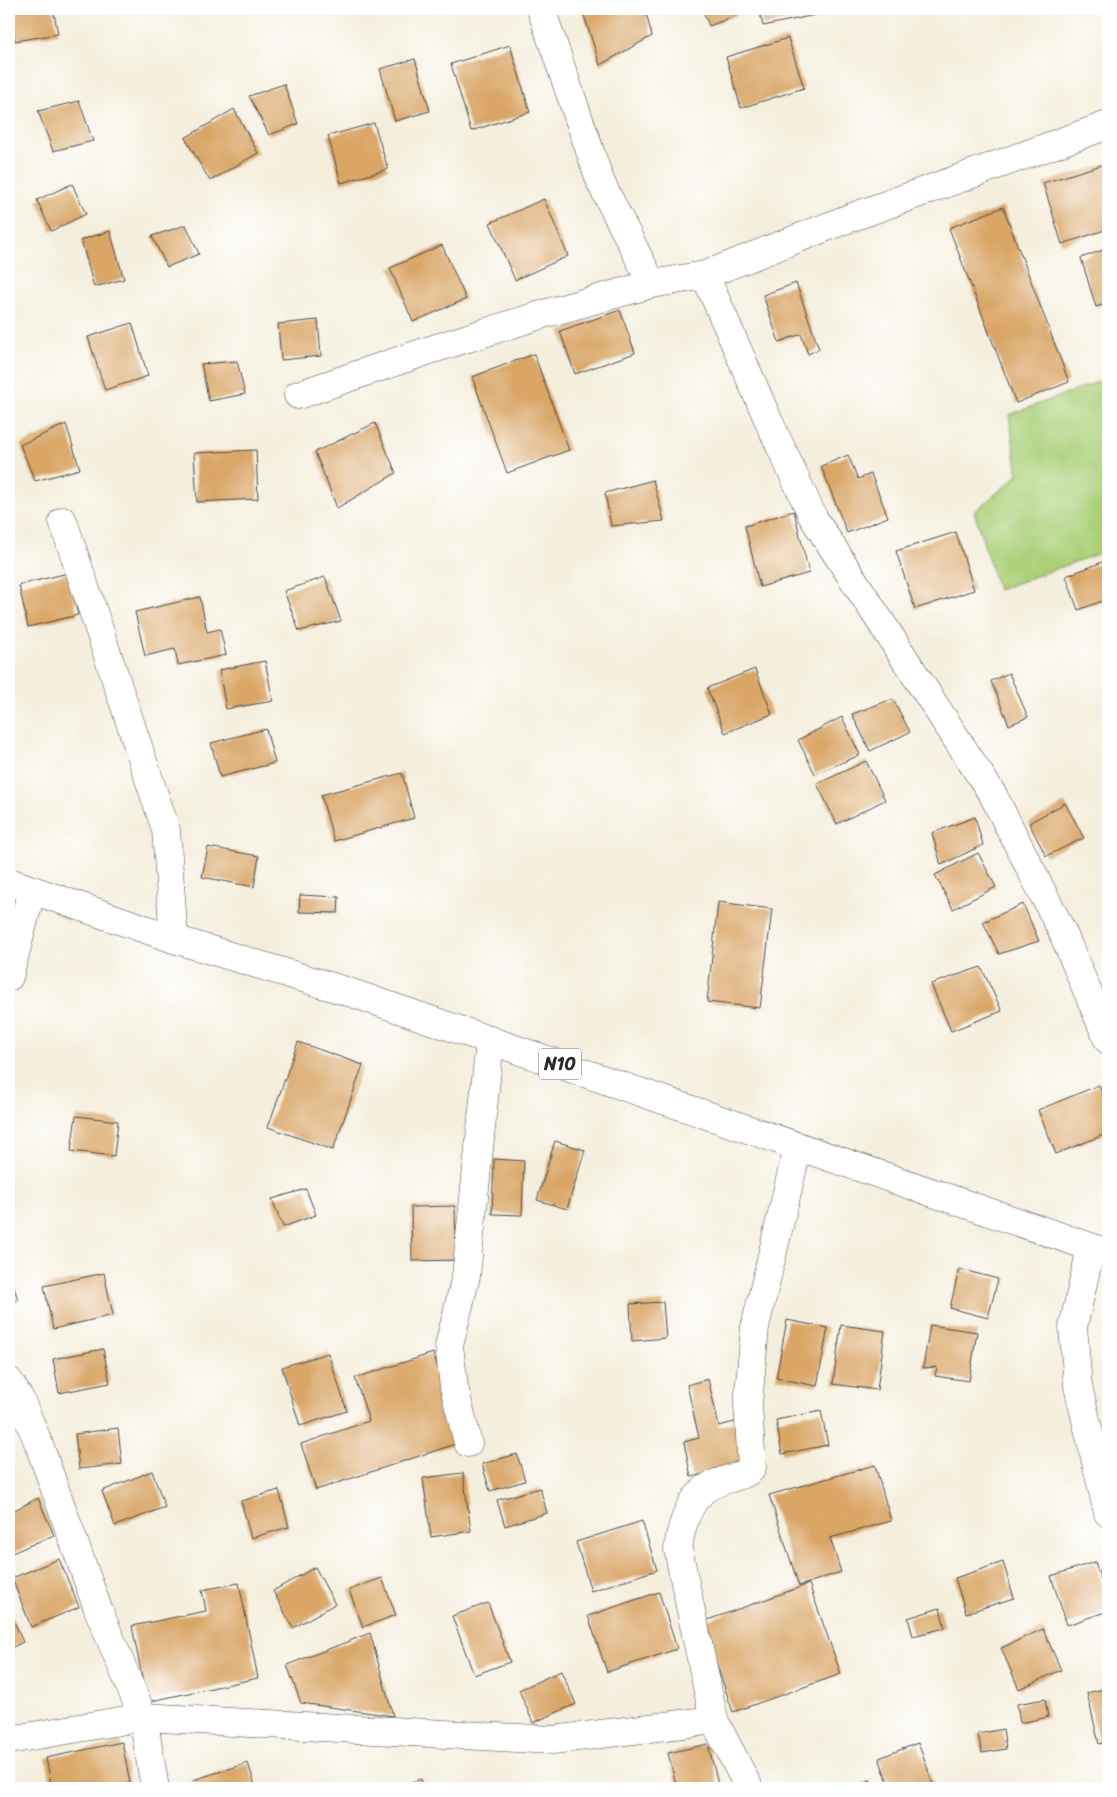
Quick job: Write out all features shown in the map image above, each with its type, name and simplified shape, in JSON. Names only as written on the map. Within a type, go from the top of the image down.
[{"type":"street","points":[[541,9],[601,182],[652,284]]},
{"type":"street","points":[[298,395],[547,313],[652,284],[706,275],[847,219],[1108,125]]},
{"type":"street","points":[[706,275],[770,424],[814,519],[993,795],[1062,932],[1108,1040]]},
{"type":"street","points":[[63,521],[166,830],[174,939]]},
{"type":"street","points":[[9,977],[21,886]]},
{"type":"street","name":"N10","points":[[21,886],[174,939],[352,993],[1100,1250]]},
{"type":"street","points":[[468,1442],[454,1387],[449,1346],[466,1276],[490,1040]]},
{"type":"street","points":[[749,1788],[714,1720],[678,1549],[687,1513],[697,1498],[710,1486],[747,1472],[752,1468],[748,1405],[755,1327],[798,1146]]},
{"type":"street","points":[[1100,1250],[1073,1327],[1078,1386],[1108,1513]]},
{"type":"street","points":[[9,1381],[20,1399],[38,1442],[98,1609],[142,1717],[155,1788]]},
{"type":"street","points":[[9,1740],[142,1717],[553,1740],[714,1720]]},
{"type":"green space","points":[[1108,378],[1108,550],[998,590],[974,512],[1018,475],[1009,415]]},
{"type":"building","points":[[9,9],[53,9],[58,34],[15,41]]},
{"type":"building","points":[[582,9],[645,9],[652,36],[600,65]]},
{"type":"building","points":[[702,9],[735,9],[737,15],[709,26]]},
{"type":"building","points":[[759,9],[828,9],[829,12],[763,26]]},
{"type":"building","points":[[788,38],[804,88],[741,108],[726,57]]},
{"type":"building","points":[[510,45],[530,112],[471,131],[451,64]]},
{"type":"building","points":[[415,59],[430,111],[395,121],[380,69]]},
{"type":"building","points":[[284,84],[298,124],[269,135],[249,96]]},
{"type":"building","points":[[79,101],[93,141],[53,151],[38,111]]},
{"type":"building","points":[[234,109],[258,153],[210,181],[185,138]]},
{"type":"building","points":[[374,123],[388,169],[341,183],[328,136]]},
{"type":"building","points":[[1108,163],[1108,229],[1062,244],[1043,183]]},
{"type":"building","points":[[72,184],[86,214],[51,231],[37,200]]},
{"type":"building","points":[[544,199],[568,256],[515,280],[490,223]]},
{"type":"building","points":[[1003,207],[1069,382],[1016,403],[949,228]]},
{"type":"building","points":[[9,222],[14,236],[9,237]]},
{"type":"building","points":[[186,225],[199,254],[167,267],[152,236]]},
{"type":"building","points":[[110,231],[124,279],[94,287],[81,240]]},
{"type":"building","points":[[442,245],[466,299],[413,322],[390,268]]},
{"type":"building","points":[[1108,248],[1108,303],[1096,307],[1081,258]]},
{"type":"building","points":[[796,283],[819,349],[808,354],[801,334],[779,342],[763,295]]},
{"type":"building","points":[[620,310],[635,353],[575,374],[560,331]]},
{"type":"building","points":[[318,320],[321,356],[281,360],[278,324]]},
{"type":"building","points":[[132,323],[148,376],[105,390],[88,337]]},
{"type":"building","points":[[534,354],[569,450],[507,473],[472,377]]},
{"type":"building","points":[[237,361],[245,394],[209,401],[201,364]]},
{"type":"building","points":[[375,423],[396,473],[337,508],[315,452]]},
{"type":"building","points":[[66,424],[80,469],[35,481],[20,445]]},
{"type":"building","points":[[256,450],[258,499],[197,502],[194,453]]},
{"type":"building","points":[[848,455],[858,479],[871,474],[888,517],[847,533],[821,466]]},
{"type":"building","points":[[9,477],[14,499],[9,500]]},
{"type":"building","points":[[653,480],[664,521],[611,526],[605,493]]},
{"type":"building","points":[[794,511],[809,573],[760,587],[745,526]]},
{"type":"building","points":[[956,532],[974,590],[915,609],[896,551]]},
{"type":"building","points":[[1108,560],[1108,599],[1078,610],[1066,576]]},
{"type":"building","points":[[68,573],[78,615],[28,627],[19,585]]},
{"type":"building","points":[[325,577],[341,621],[299,631],[284,591]]},
{"type":"building","points":[[200,597],[207,632],[220,629],[226,655],[178,665],[175,649],[145,656],[135,612]]},
{"type":"building","points":[[265,661],[273,701],[226,709],[219,670]]},
{"type":"building","points":[[755,669],[772,714],[725,733],[707,688]]},
{"type":"building","points":[[1009,673],[1028,717],[1009,725],[991,681]]},
{"type":"building","points":[[893,699],[910,732],[870,751],[852,714]]},
{"type":"building","points":[[842,717],[860,755],[815,774],[798,740]]},
{"type":"building","points":[[266,729],[275,763],[220,777],[211,743]]},
{"type":"building","points":[[866,761],[885,800],[837,824],[817,784]]},
{"type":"building","points":[[402,773],[414,818],[334,841],[321,795]]},
{"type":"building","points":[[1065,803],[1084,838],[1046,856],[1029,823]]},
{"type":"building","points":[[975,817],[983,845],[941,865],[932,833]]},
{"type":"building","points":[[208,847],[259,856],[254,887],[202,877]]},
{"type":"building","points":[[978,853],[996,887],[953,909],[935,875]]},
{"type":"building","points":[[300,895],[339,897],[338,913],[299,912]]},
{"type":"building","points":[[718,902],[772,909],[760,1008],[707,1002]]},
{"type":"building","points":[[1023,904],[1039,941],[999,954],[983,922]]},
{"type":"building","points":[[981,967],[1002,1011],[951,1031],[931,984]]},
{"type":"building","points":[[298,1042],[363,1065],[333,1150],[268,1127]]},
{"type":"building","points":[[1099,1085],[1108,1107],[1108,1133],[1056,1154],[1038,1110]]},
{"type":"building","points":[[76,1116],[118,1121],[114,1156],[71,1151]]},
{"type":"building","points":[[555,1141],[585,1150],[567,1209],[537,1200]]},
{"type":"building","points":[[494,1159],[524,1161],[522,1215],[492,1214]]},
{"type":"building","points":[[306,1189],[316,1215],[283,1227],[272,1199]]},
{"type":"building","points":[[455,1206],[456,1260],[412,1261],[411,1207]]},
{"type":"building","points":[[959,1269],[998,1279],[988,1318],[950,1308]]},
{"type":"building","points":[[9,1271],[18,1300],[9,1304]]},
{"type":"building","points":[[104,1273],[113,1315],[53,1329],[44,1286]]},
{"type":"building","points":[[663,1302],[666,1338],[632,1341],[630,1304]]},
{"type":"building","points":[[787,1320],[828,1328],[817,1386],[776,1378]]},
{"type":"building","points":[[841,1325],[885,1331],[877,1390],[833,1384]]},
{"type":"building","points":[[930,1325],[977,1332],[969,1381],[935,1376],[937,1367],[923,1368]]},
{"type":"building","points":[[103,1349],[110,1383],[59,1393],[53,1359]]},
{"type":"building","points":[[328,1353],[347,1411],[300,1426],[282,1367]]},
{"type":"building","points":[[433,1353],[462,1442],[316,1490],[301,1444],[369,1421],[355,1378]]},
{"type":"building","points":[[708,1379],[719,1426],[738,1421],[748,1464],[691,1477],[684,1442],[699,1438],[687,1385]]},
{"type":"building","points":[[821,1411],[828,1445],[782,1454],[776,1420]]},
{"type":"building","points":[[118,1428],[122,1464],[79,1469],[75,1434]]},
{"type":"building","points":[[517,1454],[525,1481],[490,1491],[482,1464]]},
{"type":"building","points":[[875,1465],[891,1521],[830,1538],[841,1572],[799,1586],[769,1495]]},
{"type":"building","points":[[152,1471],[165,1507],[115,1526],[102,1491]]},
{"type":"building","points":[[463,1473],[471,1531],[431,1537],[423,1478]]},
{"type":"building","points":[[540,1488],[547,1513],[505,1526],[497,1500]]},
{"type":"building","points":[[279,1490],[289,1527],[251,1538],[241,1501]]},
{"type":"building","points":[[38,1498],[54,1535],[12,1553],[9,1548],[9,1513]]},
{"type":"building","points":[[642,1521],[657,1570],[591,1591],[576,1542]]},
{"type":"building","points":[[59,1559],[79,1607],[31,1627],[12,1578]]},
{"type":"building","points":[[1003,1562],[1014,1598],[966,1613],[955,1578]]},
{"type":"building","points":[[1095,1562],[1108,1602],[1108,1611],[1067,1625],[1051,1576]]},
{"type":"building","points":[[315,1567],[335,1604],[293,1628],[273,1591]]},
{"type":"building","points":[[382,1578],[396,1615],[363,1627],[349,1590]]},
{"type":"building","points":[[239,1583],[258,1678],[147,1702],[132,1626],[206,1611],[202,1590]]},
{"type":"building","points":[[809,1584],[841,1674],[733,1712],[702,1622]]},
{"type":"building","points":[[659,1592],[677,1649],[607,1672],[588,1616]]},
{"type":"building","points":[[488,1603],[510,1662],[474,1675],[452,1616]]},
{"type":"building","points":[[940,1608],[945,1628],[913,1636],[908,1618]]},
{"type":"building","points":[[9,1610],[23,1642],[9,1649]]},
{"type":"building","points":[[1043,1629],[1061,1670],[1019,1689],[1001,1648]]},
{"type":"building","points":[[370,1633],[393,1716],[301,1703],[287,1665]]},
{"type":"building","points":[[561,1671],[576,1704],[533,1723],[519,1690]]},
{"type":"building","points":[[1108,1688],[1108,1741],[1099,1744],[1087,1693]]},
{"type":"building","points":[[1045,1699],[1048,1717],[1020,1723],[1017,1704]]},
{"type":"building","points":[[1003,1729],[1006,1749],[982,1753],[978,1734]]},
{"type":"building","points":[[122,1742],[130,1783],[109,1788],[52,1788],[46,1758]]},
{"type":"building","points":[[918,1743],[933,1783],[919,1788],[890,1788],[879,1758]]},
{"type":"building","points":[[708,1744],[719,1788],[677,1788],[668,1753]]},
{"type":"building","points":[[248,1763],[256,1788],[195,1788],[193,1780]]},
{"type":"building","points":[[421,1779],[424,1788],[391,1788]]},
{"type":"building","points":[[870,1780],[873,1788],[851,1788]]}]
